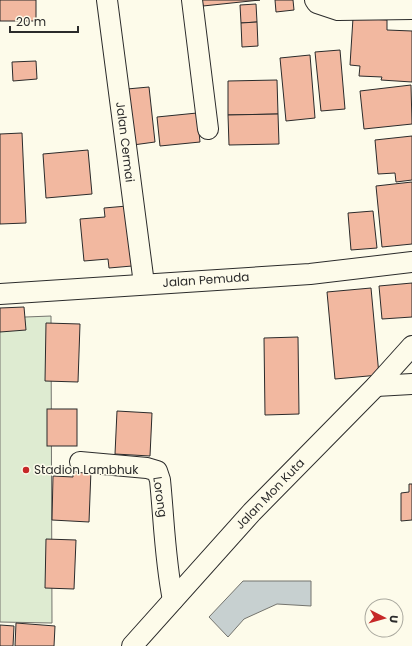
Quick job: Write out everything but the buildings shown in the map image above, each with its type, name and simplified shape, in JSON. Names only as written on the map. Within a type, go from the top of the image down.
[{"type":"street","name":"Jalan Cermai","points":[[107,0],[144,284]]},
{"type":"street","points":[[192,0],[208,130]]},
{"type":"street","points":[[315,0],[317,3],[338,10],[412,9]]},
{"type":"street","name":"Jalan Pemuda","points":[[0,294],[310,274],[412,262]]},
{"type":"street","name":"Jalan Mon Kuta","points":[[132,646],[252,512],[376,386],[412,346]]},
{"type":"street","points":[[376,386],[412,384]]},
{"type":"street","name":"Lorong","points":[[80,462],[147,468],[157,471],[160,480],[166,559],[173,600]]},
{"type":"green space","name":"Stadion Lambhuk","points":[[51,316],[52,623],[0,622],[0,318]]},
{"type":"shaded area","points":[[243,581],[311,581],[311,606],[277,604],[244,619],[228,637],[209,617]]},
{"type":"place","name":"Stadion Lambhuk","points":[[26,470]]}]
